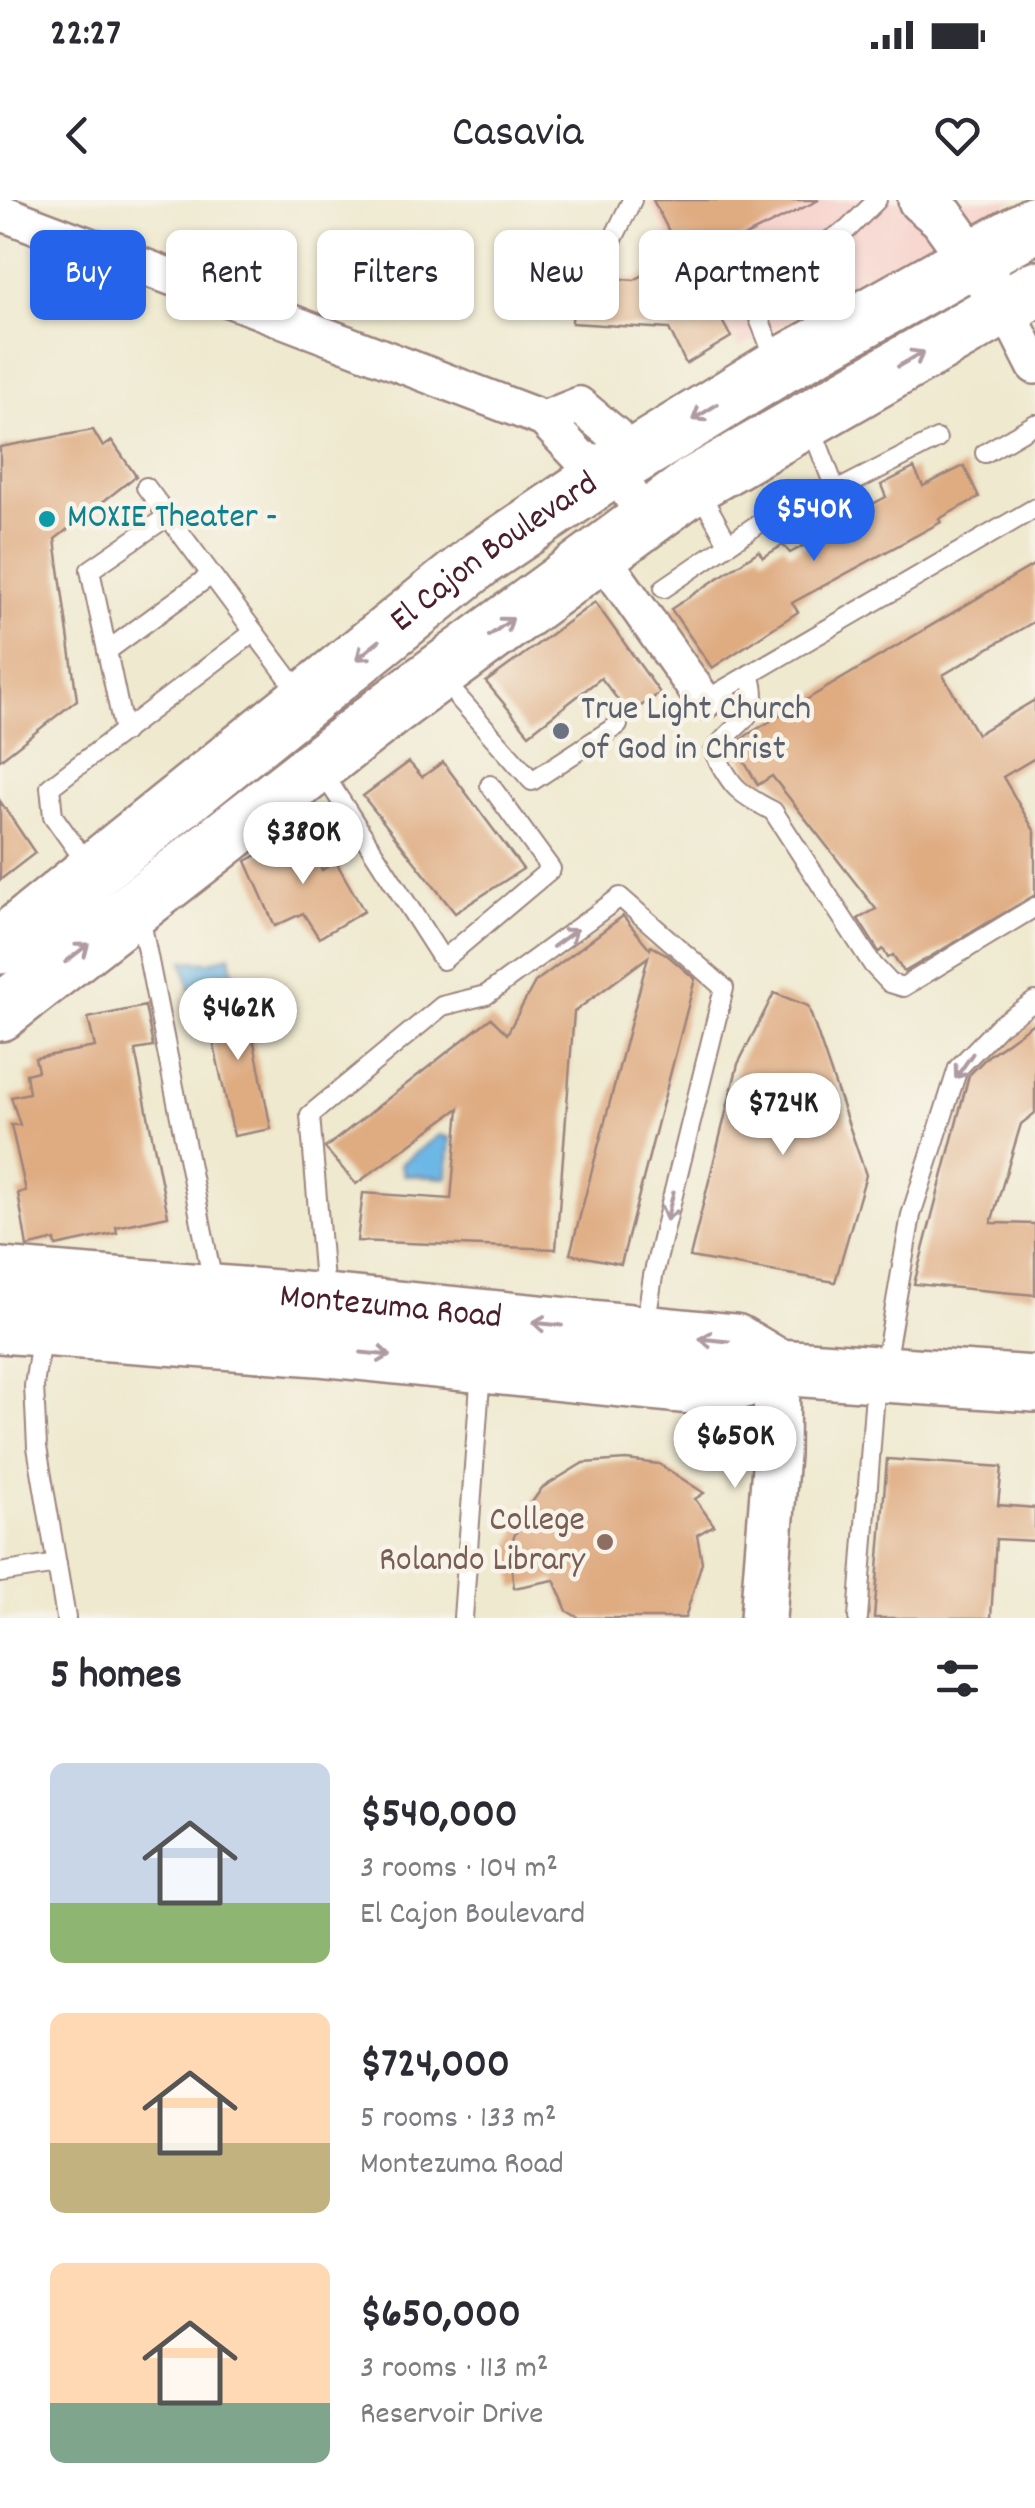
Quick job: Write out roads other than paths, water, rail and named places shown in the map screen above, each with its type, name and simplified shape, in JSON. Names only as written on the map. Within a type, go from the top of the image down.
[{"type":"main road","name":"El Cajon Boulevard","points":[[0,946],[480,560],[615,468],[779,367],[1035,224]]},
{"type":"main road","name":"El Cajon Boulevard","points":[[0,1013],[318,765],[645,519],[695,484],[1020,297]]},
{"type":"main road","name":"Montezuma Road","points":[[0,1276],[334,1303],[734,1342],[777,1367]]},
{"type":"main road","points":[[21,1327],[74,1313],[294,1328],[334,1303]]},
{"type":"main road","name":"Montezuma Road","points":[[21,1327],[318,1348],[720,1389],[777,1367],[1035,1384]]},
{"type":"street","points":[[921,200],[942,217],[971,258],[1020,297],[1035,366]]},
{"type":"street","points":[[0,212],[544,419],[581,458],[615,468],[645,519]]},
{"type":"street","points":[[600,554],[704,701]]},
{"type":"street","points":[[763,1618],[776,1454],[777,1367]]},
{"type":"lane","points":[[617,230],[632,200]]},
{"type":"lane","points":[[847,230],[877,200]]},
{"type":"lane","points":[[759,320],[779,367]]},
{"type":"lane","points":[[850,320],[852,325]]},
{"type":"lane","points":[[808,419],[836,490],[937,439]]},
{"type":"lane","points":[[986,453],[1035,424]]},
{"type":"lane","points":[[695,484],[728,543]]},
{"type":"lane","points":[[146,487],[305,700]]},
{"type":"lane","points":[[664,588],[786,506]]},
{"type":"lane","points":[[704,701],[1035,508]]},
{"type":"lane","points":[[124,732],[90,570],[168,516]]},
{"type":"lane","points":[[107,651],[211,575]]},
{"type":"lane","points":[[93,872],[52,816],[50,788],[254,632]]},
{"type":"lane","points":[[438,674],[532,781],[618,726]]},
{"type":"lane","points":[[750,674],[756,696],[754,706],[714,752],[730,784],[746,798],[773,812],[873,965],[890,984],[903,987],[1035,907]]},
{"type":"lane","points":[[318,765],[443,960],[550,870],[490,785]]},
{"type":"lane","points":[[334,1303],[310,1115],[442,1006],[486,995],[620,897],[724,988],[653,1276],[644,1334]]},
{"type":"lane","points":[[139,905],[215,1294]]},
{"type":"lane","points":[[858,1618],[880,1374],[911,1215],[958,1068],[1000,1024],[1035,1002]]},
{"type":"lane","points":[[21,1327],[34,1386],[37,1447],[66,1618]]},
{"type":"lane","points":[[463,1618],[482,1365]]},
{"type":"lane","points":[[0,1574],[57,1564]]},
{"type":"water","points":[[230,955],[234,980],[191,992],[183,961],[210,962]]},
{"type":"water","points":[[439,1135],[450,1138],[447,1178],[404,1175],[401,1164]]},
{"type":"place","name":"MOXIE Theater -","points":[[47,519]]},
{"type":"place","name":"True Light Church of God in Christ","points":[[561,731]]},
{"type":"place","name":"College Rolando Library","points":[[605,1542]]}]
